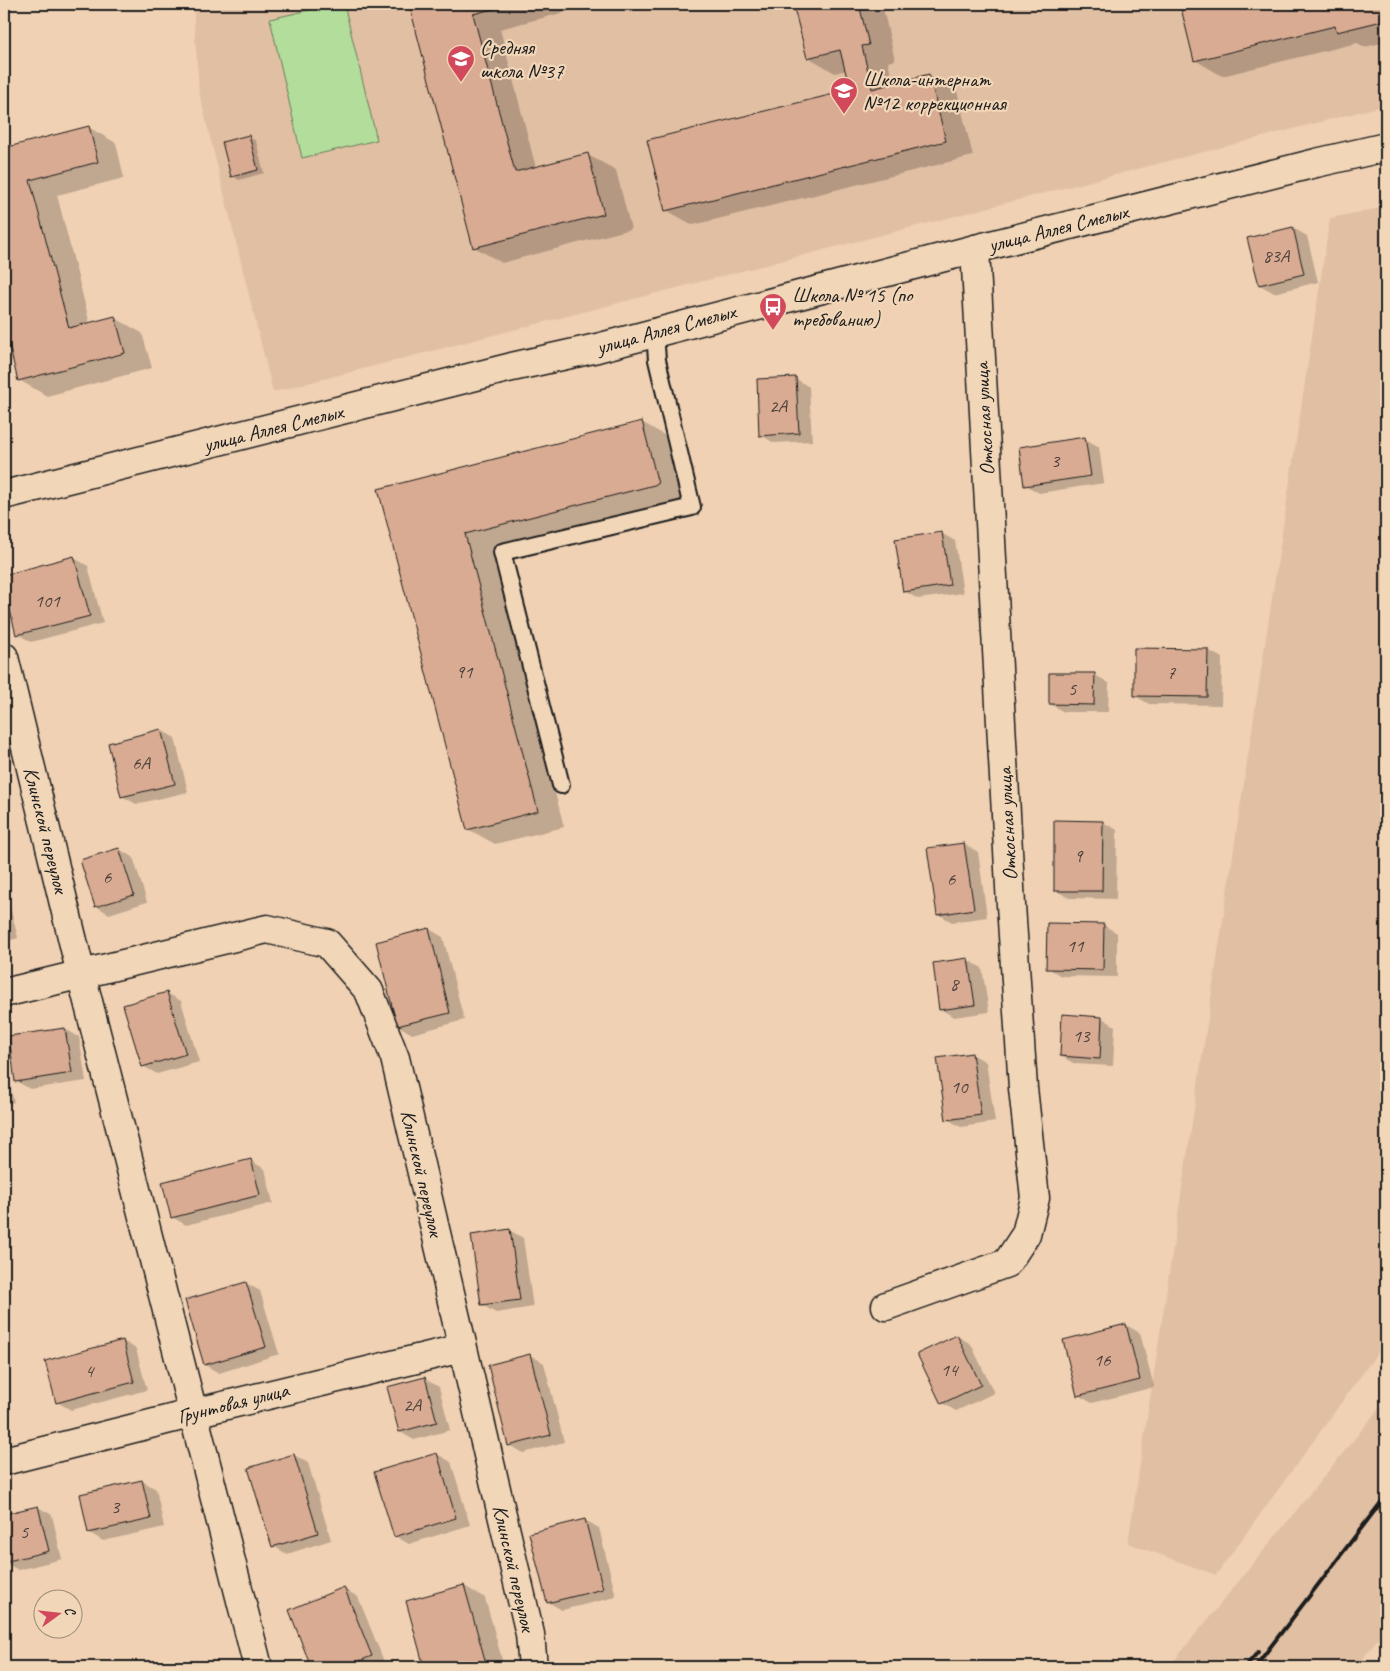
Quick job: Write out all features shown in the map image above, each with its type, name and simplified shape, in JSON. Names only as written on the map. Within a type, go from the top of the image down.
[{"type":"street","name":"улица Аллея Смелых","points":[[4,495],[655,332],[974,249],[1386,147]]},
{"type":"street","name":"Откосная улица","points":[[886,1306],[1007,1263],[1026,1234],[1035,1198],[1023,1088],[1013,934],[974,249]]},
{"type":"street","name":"Клинской переулок","points":[[4,657],[82,974],[258,1667]]},
{"type":"street","name":"Клинской переулок","points":[[4,993],[267,929],[327,943],[369,991],[395,1058],[530,1634],[532,1667]]},
{"type":"street","name":"Грунтовая улица","points":[[4,1461],[462,1348]]},
{"type":"lane","points":[[561,785],[502,552],[692,507],[657,360],[655,332]]},
{"type":"shaded area","points":[[193,4],[1386,4],[1386,105],[273,392],[199,92]]},
{"type":"shaded area","points":[[1386,207],[1386,1341],[1216,1575],[1128,1543],[1330,218]]},
{"type":"shaded area","points":[[1386,1400],[1386,1628],[1357,1667],[1169,1667]]},
{"type":"green space","points":[[335,4],[344,4],[377,140],[302,158],[270,19]]},
{"type":"building","name":"Средняя школа №37","points":[[409,4],[512,4],[473,14],[515,172],[588,153],[604,214],[473,248]]},
{"type":"building","name":"Школа-интернат №12 коррекционная","points":[[793,4],[859,4],[869,45],[862,46],[872,89],[929,74],[946,141],[665,211],[647,140],[850,90],[840,50],[807,58]]},
{"type":"building","points":[[1180,4],[1386,4],[1386,20],[1337,32],[1335,26],[1194,61]]},
{"type":"building","points":[[89,126],[98,162],[30,180],[69,328],[115,316],[125,353],[18,381],[4,325],[4,148]]},
{"type":"building","points":[[249,135],[258,170],[231,177],[222,142]]},
{"type":"building","points":[[1293,227],[1304,274],[1259,285],[1247,238]]},
{"type":"building","points":[[796,377],[799,433],[759,436],[757,379]]},
{"type":"building","points":[[642,421],[658,484],[465,534],[538,811],[467,830],[378,489]]},
{"type":"building","points":[[1085,437],[1091,476],[1024,486],[1019,447]]},
{"type":"building","points":[[942,532],[950,585],[903,592],[895,539]]},
{"type":"building","points":[[74,556],[90,616],[16,635],[4,585],[4,575]]},
{"type":"building","points":[[1134,648],[1208,649],[1207,697],[1134,696]]},
{"type":"building","points":[[1049,673],[1095,673],[1094,705],[1049,704]]},
{"type":"building","points":[[161,729],[175,784],[121,797],[108,743]]},
{"type":"building","points":[[1054,820],[1103,821],[1102,891],[1054,891]]},
{"type":"building","points":[[964,843],[974,909],[937,915],[927,848]]},
{"type":"building","points":[[119,848],[134,895],[95,907],[80,860]]},
{"type":"building","points":[[1047,923],[1104,924],[1103,970],[1046,969]]},
{"type":"building","points":[[429,928],[450,1013],[397,1026],[376,942]]},
{"type":"building","points":[[968,958],[975,1005],[939,1010],[933,963]]},
{"type":"building","points":[[167,992],[186,1054],[142,1067],[123,1005]]},
{"type":"building","points":[[1062,1014],[1102,1017],[1100,1059],[1060,1056]]},
{"type":"building","points":[[65,1028],[72,1073],[15,1082],[9,1036]]},
{"type":"building","points":[[972,1053],[981,1115],[946,1120],[937,1058]]},
{"type":"building","points":[[251,1159],[260,1195],[171,1218],[162,1182]]},
{"type":"building","points":[[510,1229],[520,1300],[481,1305],[471,1235]]},
{"type":"building","points":[[246,1282],[266,1347],[204,1365],[185,1300]]},
{"type":"building","points":[[1126,1324],[1140,1380],[1077,1396],[1063,1340]]},
{"type":"building","points":[[957,1335],[981,1385],[941,1404],[917,1354]]},
{"type":"building","points":[[123,1340],[134,1382],[56,1403],[45,1361]]},
{"type":"building","points":[[530,1354],[551,1435],[508,1446],[488,1365]]},
{"type":"building","points":[[425,1377],[437,1422],[399,1432],[387,1387]]},
{"type":"building","points":[[437,1453],[456,1518],[394,1537],[374,1472]]},
{"type":"building","points":[[294,1454],[318,1533],[272,1547],[248,1468]]},
{"type":"building","points":[[142,1480],[151,1519],[88,1533],[80,1494]]},
{"type":"building","points":[[38,1506],[49,1551],[4,1562],[4,1514]]},
{"type":"building","points":[[585,1519],[603,1589],[547,1603],[529,1533]]},
{"type":"building","points":[[464,1585],[487,1667],[424,1667],[406,1601]]},
{"type":"building","points":[[344,1587],[372,1656],[344,1667],[311,1667],[289,1610]]},
{"type":"railway","points":[[1255,1667],[1386,1496]]},
{"type":"railway","points":[[1245,1667],[1258,1652]]},
{"type":"place","name":"Средняя школа №37","points":[[461,83]]},
{"type":"place","name":"Школа-интернат №12 коррекционная","points":[[844,115]]},
{"type":"place","name":"Школа № 15 (по требованию)","points":[[773,331]]}]
